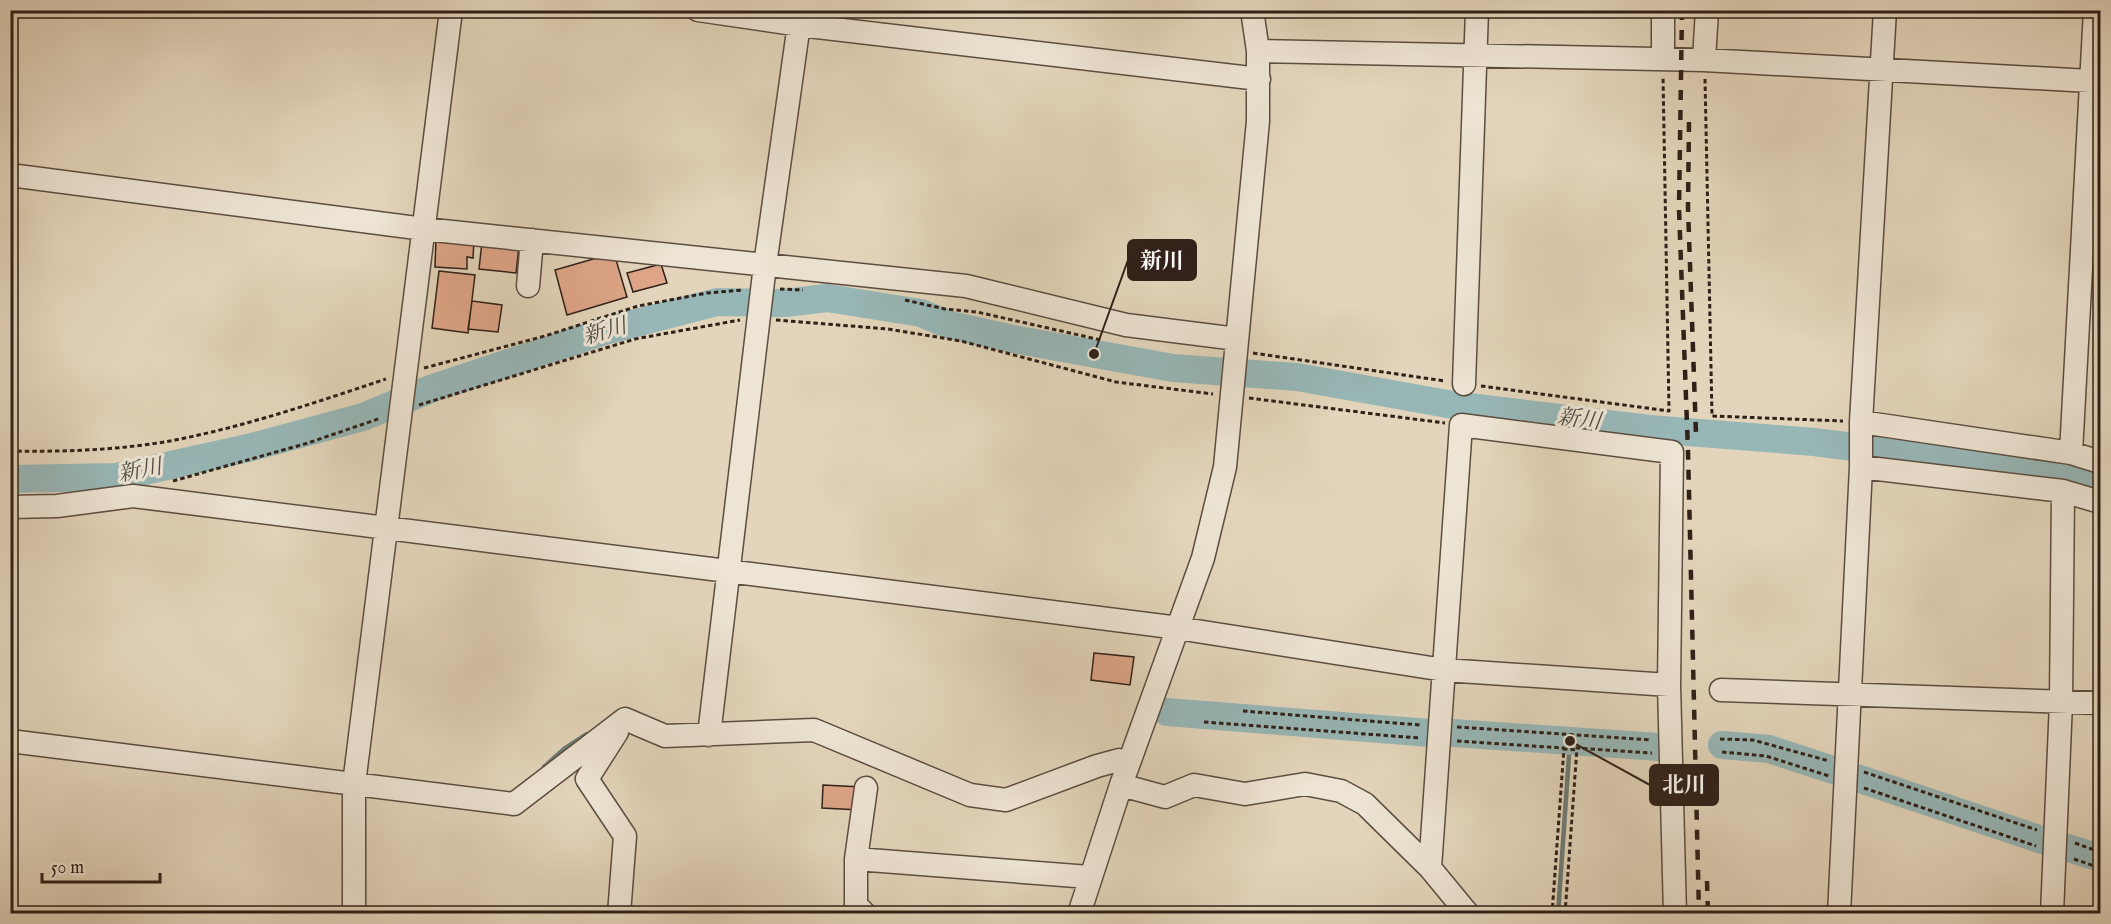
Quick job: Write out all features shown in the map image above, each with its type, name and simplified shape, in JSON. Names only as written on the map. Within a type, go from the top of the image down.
[{"type":"street","points":[[354,914],[354,784],[408,372],[451,10]]},
{"type":"street","points":[[698,10],[801,18],[1259,79]]},
{"type":"street","points":[[1079,914],[1083,877],[1124,762],[1203,558],[1225,467],[1226,395],[1258,121],[1258,51],[1252,10]]},
{"type":"street","points":[[1464,384],[1477,10]]},
{"type":"street","points":[[1663,59],[1664,10]]},
{"type":"street","points":[[1704,60],[1707,10]]},
{"type":"street","points":[[1839,914],[1861,467],[1861,422],[1885,10]]},
{"type":"street","points":[[2071,453],[2095,84],[2095,10]]},
{"type":"street","points":[[709,735],[765,265],[801,18]]},
{"type":"street","points":[[1258,51],[1704,60],[1882,68],[2095,84]]},
{"type":"street","points":[[10,175],[424,228],[966,285],[1126,325],[1231,345]]},
{"type":"street","points":[[528,286],[532,240]]},
{"type":"street","points":[[1861,422],[2071,453],[2100,462]]},
{"type":"street","points":[[1430,868],[1461,425],[1672,452],[1670,685],[1675,914]]},
{"type":"street","points":[[1861,467],[2063,491],[2100,502]]},
{"type":"street","points":[[2052,914],[2061,702],[2063,491]]},
{"type":"street","points":[[10,507],[57,506],[133,496],[1175,628],[1444,670],[1670,685]]},
{"type":"street","points":[[1721,690],[2100,703]]},
{"type":"street","points":[[625,719],[665,736],[814,730],[970,795],[1006,800],[1124,762]]},
{"type":"street","points":[[10,741],[514,804],[625,719]]},
{"type":"street","points":[[619,914],[626,836],[587,779],[625,719]]},
{"type":"street","points":[[1068,914],[1121,785],[1124,762]]},
{"type":"street","points":[[1121,785],[1165,797],[1194,785],[1245,794],[1305,784],[1341,791],[1365,804],[1430,868],[1468,914]]},
{"type":"street","points":[[865,914],[856,906],[856,859],[866,788]]},
{"type":"street","points":[[856,859],[1083,877]]},
{"type":"path","points":[[10,33],[14,10]]},
{"type":"path","points":[[1231,345],[1464,384],[1669,411],[1663,59]]},
{"type":"path","points":[[1704,60],[1712,416],[1861,422]]},
{"type":"path","points":[[763,288],[806,290]]},
{"type":"path","points":[[901,299],[945,309],[977,312],[1106,341]]},
{"type":"path","points":[[170,481],[308,443],[402,410],[635,339],[732,321],[760,320],[888,329],[961,341],[1116,382],[1461,425]]},
{"type":"path","points":[[1720,739],[1753,740],[1785,747],[1846,774],[2055,844],[2100,852]]},
{"type":"path","points":[[1563,749],[1671,755]]},
{"type":"path","points":[[1565,914],[1577,750]]},
{"type":"path","points":[[1722,752],[1766,756],[1846,774],[2055,844],[2100,868]]},
{"type":"building","points":[[436,238],[474,240],[473,258],[467,257],[467,269],[435,267]]},
{"type":"building","points":[[482,242],[519,246],[516,273],[479,269]]},
{"type":"building","points":[[614,253],[627,297],[567,315],[555,270]]},
{"type":"building","points":[[661,264],[667,283],[633,292],[627,273]]},
{"type":"building","points":[[439,271],[475,275],[468,333],[432,328]]},
{"type":"building","points":[[472,301],[502,305],[498,332],[468,329]]},
{"type":"building","points":[[1094,653],[1134,657],[1130,685],[1091,680]]},
{"type":"building","points":[[823,785],[862,787],[860,810],[822,808]]},
{"type":"waterway","name":"新川","points":[[10,479],[117,477],[248,448],[363,417],[433,388],[605,331],[717,302],[785,303],[827,298],[921,313],[950,325],[1013,339],[1173,368],[1297,377],[1453,405],[1649,429],[1814,442],[2066,474],[2100,483]]},
{"type":"waterway","points":[[1167,712],[1430,733]]},
{"type":"waterway","points":[[1453,733],[1659,747]]},
{"type":"waterway","points":[[544,767],[564,749],[587,734]]},
{"type":"waterway","points":[[1558,914],[1570,741]]},
{"type":"waterway","points":[[1722,745],[1769,749],[1833,770]]},
{"type":"waterway","points":[[1857,778],[2045,841]]},
{"type":"waterway","points":[[2068,848],[2100,858]]},
{"type":"railway","points":[[1682,10],[1679,209],[1688,451],[1699,914]]},
{"type":"railway","points":[[1689,122],[1688,208],[1696,434]]},
{"type":"railway","points":[[1707,881],[1708,914]]},
{"type":"place","name":"新川","points":[[1094,354]]},
{"type":"place","name":"北川","points":[[1570,741]]}]
